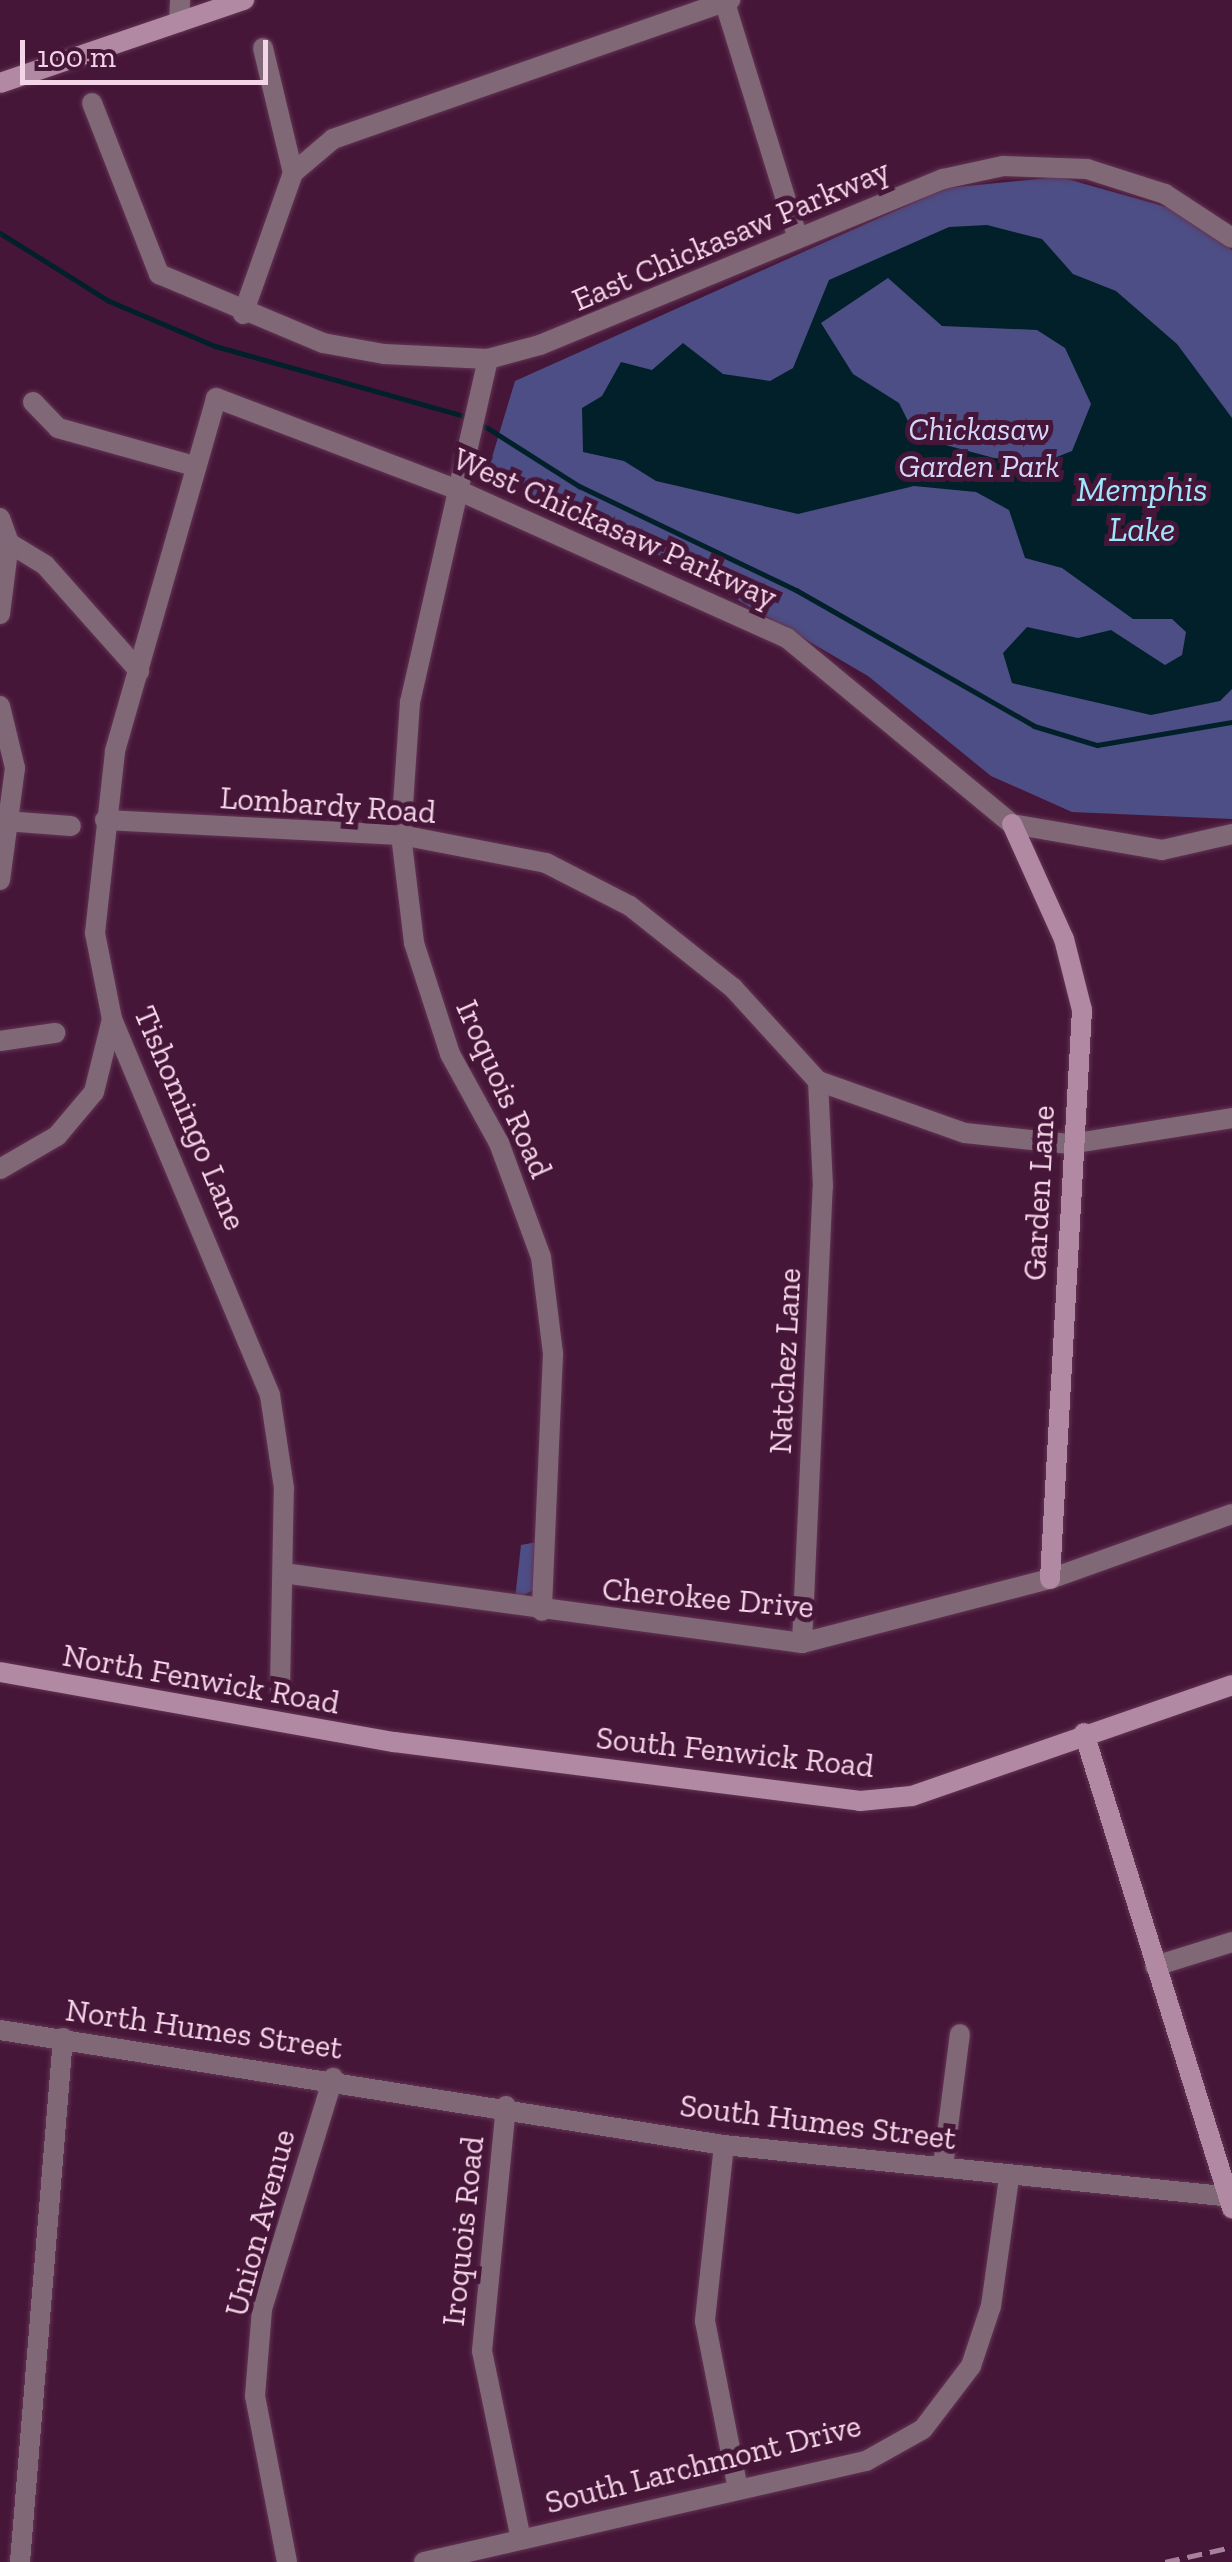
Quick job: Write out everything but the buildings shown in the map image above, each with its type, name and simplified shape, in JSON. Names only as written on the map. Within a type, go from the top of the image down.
[{"type":"street","points":[[179,22],[180,0]]},
{"type":"street","points":[[0,83],[244,0]]},
{"type":"street","points":[[293,173],[374,118],[728,1],[797,236]]},
{"type":"street","points":[[242,314],[293,173],[262,48]]},
{"type":"street","name":"East Chickasaw Parkway","points":[[92,103],[159,274],[242,314],[323,343],[488,359],[584,331],[797,236],[943,179],[1003,166],[1102,174],[1164,194],[1232,238]]},
{"type":"street","name":"Iroquois Road","points":[[488,359],[453,488],[410,702],[401,835],[414,943],[450,1054],[499,1143],[541,1257],[554,1354],[542,1611]]},
{"type":"street","name":"West Chickasaw Parkway","points":[[216,398],[453,488],[787,638],[1012,824],[1162,850],[1232,834]]},
{"type":"street","name":"Tishomingo Lane","points":[[216,398],[139,671],[105,820],[95,933],[112,1020],[262,1368],[283,1469],[280,1688]]},
{"type":"street","points":[[33,402],[58,428],[194,466]]},
{"type":"street","points":[[0,518],[9,544],[0,614]]},
{"type":"street","points":[[9,544],[45,565],[139,671]]},
{"type":"street","points":[[0,706],[14,741],[0,880]]},
{"type":"street","name":"Lombardy Road","points":[[105,820],[401,835],[546,862],[630,906],[733,988],[818,1082],[966,1134],[1070,1144],[1232,1118]]},
{"type":"street","name":"Garden Lane","points":[[1012,824],[1064,939],[1082,1010],[1070,1144],[1050,1579]]},
{"type":"street","points":[[3,829],[71,826]]},
{"type":"street","points":[[0,1169],[58,1136],[94,1092],[112,1020]]},
{"type":"street","points":[[0,1042],[55,1033]]},
{"type":"street","name":"Natchez Lane","points":[[802,1643],[823,1187],[818,1082]]},
{"type":"street","name":"Cherokee Drive","points":[[283,1573],[542,1611],[802,1643],[1050,1579],[1232,1514]]},
{"type":"street","name":"North Fenwick Road","points":[[0,1672],[394,1742]]},
{"type":"street","name":"South Fenwick Road","points":[[394,1742],[860,1801],[912,1796],[1084,1733],[1232,1685]]},
{"type":"street","points":[[1084,1733],[1231,2202]]},
{"type":"street","points":[[1155,1966],[1232,1942]]},
{"type":"street","name":"North Humes Street","points":[[0,2030],[398,2090]]},
{"type":"street","points":[[943,2166],[960,2034]]},
{"type":"street","points":[[20,2562],[63,2038]]},
{"type":"street","name":"Union Avenue","points":[[287,2562],[255,2396],[262,2309],[332,2078]]},
{"type":"street","name":"South Humes Street","points":[[398,2090],[724,2145],[943,2166],[1009,2178],[1231,2202]]},
{"type":"street","name":"Iroquois Road","points":[[506,2106],[482,2351],[521,2538]]},
{"type":"street","points":[[724,2145],[706,2321],[738,2489]]},
{"type":"street","name":"South Larchmont Drive","points":[[424,2562],[866,2460],[923,2429],[971,2366],[991,2306],[1009,2178]]},
{"type":"green space","name":"Chickasaw Garden Park","points":[[1060,177],[1170,208],[1232,250],[1232,819],[1072,812],[991,776],[868,676],[671,561],[487,474],[515,381],[946,188]]},
{"type":"green space","points":[[537,1542],[534,1590],[515,1599],[521,1545]]},
{"type":"water","name":"Memphis Lake","points":[[987,225],[1042,239],[1073,274],[1116,291],[1177,344],[1232,418],[1232,689],[1220,701],[1151,715],[1012,683],[1003,653],[1027,627],[1078,638],[1111,630],[1165,665],[1182,655],[1186,632],[1172,619],[1133,619],[1062,568],[1025,558],[1009,510],[976,492],[914,486],[798,514],[656,481],[624,461],[583,452],[582,408],[602,396],[621,362],[652,370],[683,343],[723,374],[770,381],[793,368],[829,280],[949,227]],"holes":[[[888,278],[942,326],[1037,330],[1065,348],[1091,404],[1072,451],[1044,462],[994,458],[916,437],[899,403],[853,374],[821,323]]]},
{"type":"waterway","points":[[0,233],[109,301],[215,346],[468,417]]},
{"type":"waterway","points":[[478,422],[579,486],[796,590],[1034,726],[1097,745],[1232,722]]},
{"type":"railway","points":[[1165,2562],[1232,2547]]}]
